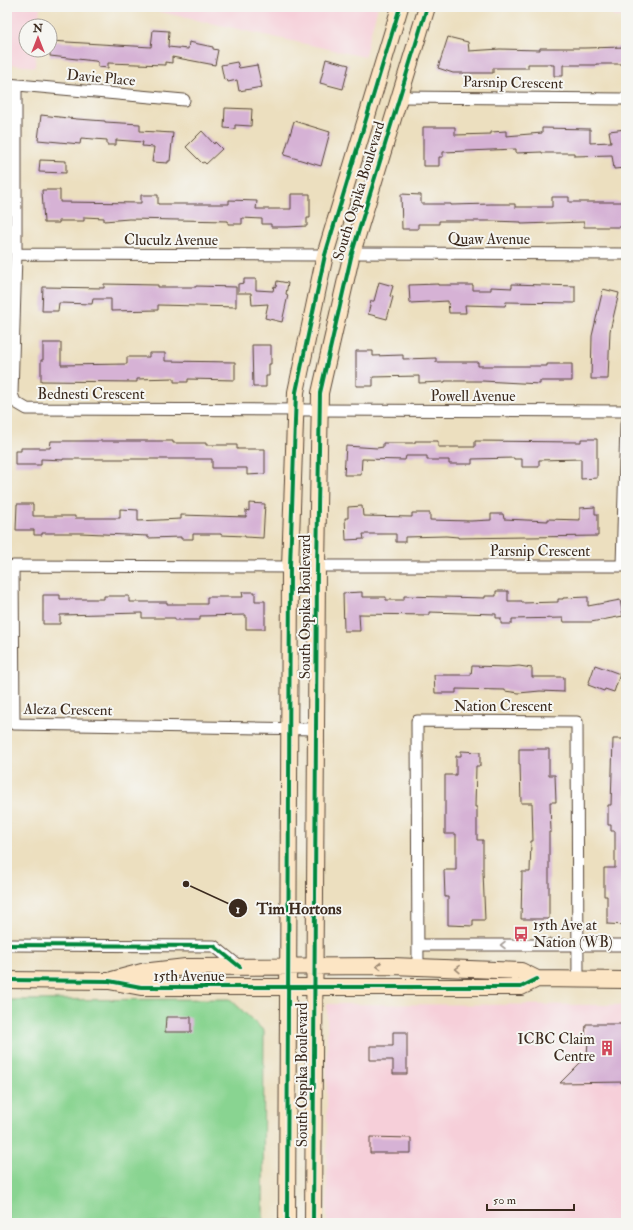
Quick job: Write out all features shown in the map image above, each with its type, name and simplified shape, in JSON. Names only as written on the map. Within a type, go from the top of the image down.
[{"type":"main road","name":"South Ospika Boulevard","points":[[287,1223],[290,567],[296,392],[325,255],[400,7]]},
{"type":"main road","name":"South Ospika Boulevard","points":[[313,1223],[317,566],[320,393],[352,253],[428,7]]},
{"type":"main road","name":"15th Avenue","points":[[109,981],[142,972],[186,967],[418,967],[520,971],[537,979],[626,980]]},
{"type":"main road","name":"15th Avenue","points":[[7,980],[109,981],[141,987],[314,988],[521,987],[537,979]]},
{"type":"street","name":"Davie Place","points":[[11,84],[184,100]]},
{"type":"street","name":"Bednesti Crescent","points":[[11,84],[16,254],[12,394],[15,402],[27,409],[319,410]]},
{"type":"street","name":"Parsnip Crescent","points":[[400,97],[626,99]]},
{"type":"street","name":"Quaw Avenue","points":[[352,253],[626,254]]},
{"type":"street","name":"Cluculz Avenue","points":[[16,254],[325,255]]},
{"type":"street","name":"Powell Avenue","points":[[319,410],[626,411]]},
{"type":"street","name":"Parsnip Crescent","points":[[317,566],[622,566],[626,424]]},
{"type":"street","name":"Aleza Crescent","points":[[290,567],[13,566],[14,724],[316,729]]},
{"type":"street","name":"Nation Crescent","points":[[418,967],[417,721],[577,722],[578,980]]},
{"type":"street","name":"15th Avenue","points":[[7,945],[214,946],[240,967]]},
{"type":"street","points":[[418,945],[626,945]]},
{"type":"shaded area","points":[[7,7],[40,7],[39,18],[18,18],[18,58],[36,58],[35,67],[7,64]]},
{"type":"shaded area","points":[[134,7],[378,7],[365,57]]},
{"type":"shaded area","points":[[613,7],[626,7],[626,17],[613,17]]},
{"type":"shaded area","points":[[327,1004],[626,1005],[626,1223],[327,1223]]},
{"type":"green space","points":[[293,7],[313,7],[311,13]]},
{"type":"green space","points":[[230,999],[264,1031],[263,1223],[7,1223],[7,1000]]},
{"type":"building","points":[[153,30],[169,31],[168,47],[188,49],[189,42],[213,47],[213,49],[218,50],[215,65],[172,57],[172,63],[165,62],[165,65],[108,63],[108,68],[98,67],[98,62],[95,61],[58,57],[58,41],[151,47]]},
{"type":"building","points":[[448,37],[468,42],[469,51],[500,49],[540,50],[540,48],[626,47],[626,64],[563,65],[563,76],[554,76],[554,65],[551,64],[528,64],[528,68],[493,68],[493,73],[453,73],[438,68]]},
{"type":"building","points":[[326,59],[349,65],[343,89],[320,83]]},
{"type":"building","points":[[237,62],[239,68],[257,65],[262,87],[239,91],[237,80],[228,82],[227,79],[224,80],[221,65]]},
{"type":"building","points":[[225,108],[252,109],[251,126],[235,125],[235,129],[224,128]]},
{"type":"building","points":[[41,115],[140,124],[140,131],[173,133],[170,161],[168,161],[168,163],[152,162],[154,147],[142,146],[143,142],[116,140],[116,145],[107,145],[107,140],[81,138],[80,144],[38,140]]},
{"type":"building","points":[[294,121],[330,132],[321,166],[284,155]]},
{"type":"building","points":[[423,127],[455,127],[455,135],[491,134],[491,132],[506,131],[506,136],[542,133],[542,128],[590,129],[590,143],[611,142],[609,131],[626,129],[626,168],[614,169],[612,155],[574,156],[574,153],[516,153],[516,149],[443,152],[443,157],[439,157],[439,166],[423,166]]},
{"type":"building","points":[[202,131],[214,144],[215,142],[222,149],[206,164],[204,162],[202,163],[186,147]]},
{"type":"building","points":[[40,160],[66,161],[66,173],[39,172]]},
{"type":"building","points":[[42,190],[60,190],[60,202],[141,203],[141,195],[158,195],[158,204],[229,204],[229,200],[257,201],[256,209],[291,209],[291,194],[310,194],[310,218],[307,218],[307,226],[288,227],[271,227],[271,224],[262,224],[262,219],[242,218],[242,224],[228,224],[228,221],[129,219],[104,221],[104,218],[84,217],[84,221],[59,221],[59,223],[44,223]]},
{"type":"building","points":[[401,194],[421,195],[421,204],[515,204],[515,207],[552,207],[552,197],[569,197],[569,202],[626,202],[626,227],[584,227],[584,222],[521,224],[521,222],[439,221],[439,224],[418,224],[418,229],[402,229]]},
{"type":"building","points":[[244,279],[256,279],[256,290],[273,291],[274,286],[276,287],[277,281],[288,283],[286,294],[288,295],[282,322],[265,318],[268,304],[252,305],[251,293],[238,293],[238,284],[244,283]]},
{"type":"building","points":[[379,282],[393,286],[390,296],[393,297],[387,319],[368,314],[371,301],[374,301]]},
{"type":"building","points":[[104,284],[158,285],[158,287],[236,287],[236,307],[158,305],[158,310],[111,311],[111,299],[93,299],[92,304],[59,303],[58,311],[42,311],[43,287],[104,288]]},
{"type":"building","points":[[512,284],[575,286],[575,303],[506,302],[505,306],[465,305],[466,313],[449,313],[448,301],[410,303],[409,285],[473,285],[473,290],[491,290],[491,287],[512,288]]},
{"type":"building","points":[[603,289],[619,293],[610,331],[608,379],[591,379],[592,336]]},
{"type":"building","points":[[43,343],[61,343],[61,365],[127,364],[127,357],[149,357],[149,353],[165,353],[165,361],[235,362],[235,380],[188,379],[188,382],[174,382],[174,378],[137,379],[137,382],[41,381]]},
{"type":"building","points":[[252,345],[271,345],[271,364],[269,364],[269,376],[266,376],[266,387],[253,387]]},
{"type":"building","points":[[356,351],[373,351],[373,356],[403,355],[403,359],[436,358],[436,362],[478,362],[478,366],[547,366],[547,364],[572,364],[572,381],[540,381],[540,384],[482,381],[419,383],[419,376],[373,377],[373,386],[356,386]]},
{"type":"building","points":[[581,439],[597,439],[597,478],[581,479],[581,459],[539,460],[539,467],[522,467],[522,459],[514,458],[472,459],[472,464],[449,464],[449,460],[427,460],[427,456],[406,456],[405,460],[362,459],[361,475],[344,475],[346,446],[377,448],[383,447],[383,443],[438,441],[438,447],[475,447],[475,441],[581,442]]},
{"type":"building","points":[[51,441],[173,441],[173,443],[237,445],[237,449],[265,449],[265,474],[247,475],[247,468],[212,468],[212,459],[41,459],[41,465],[15,465],[15,451],[21,451],[21,448],[50,448]]},
{"type":"building","points":[[249,503],[265,504],[263,538],[221,534],[193,534],[193,539],[181,539],[181,537],[148,538],[148,536],[81,533],[42,533],[42,535],[34,535],[34,530],[16,530],[17,504],[33,504],[33,516],[120,518],[120,509],[138,510],[138,521],[181,519],[181,515],[246,517],[246,510],[249,511]]},
{"type":"building","points":[[362,506],[363,516],[412,517],[412,513],[430,513],[430,520],[471,521],[491,520],[491,514],[503,514],[504,519],[548,521],[548,519],[580,520],[580,508],[595,507],[595,514],[598,514],[598,536],[458,538],[446,536],[405,537],[405,542],[396,542],[396,534],[363,534],[364,539],[346,540],[345,518],[348,518],[348,507]]},
{"type":"building","points":[[496,591],[508,591],[508,601],[522,601],[522,603],[558,602],[558,599],[563,598],[588,597],[588,606],[620,600],[623,616],[591,622],[564,622],[563,618],[512,619],[512,624],[501,624],[501,618],[496,618],[496,614],[429,612],[429,615],[359,614],[360,631],[344,631],[343,593],[362,592],[362,597],[386,597],[386,600],[404,600],[404,596],[485,598],[485,596],[496,596]]},
{"type":"building","points":[[242,592],[255,592],[255,601],[265,601],[265,629],[246,629],[246,615],[200,616],[200,620],[175,620],[175,618],[142,618],[142,613],[60,615],[60,624],[43,624],[43,595],[60,595],[60,599],[104,599],[104,596],[129,596],[129,602],[207,604],[207,597],[243,597]]},
{"type":"building","points":[[595,665],[620,674],[614,692],[605,689],[604,691],[588,685]]},
{"type":"building","points":[[472,666],[519,666],[532,668],[532,677],[564,677],[564,692],[540,691],[519,693],[505,690],[456,689],[456,693],[435,693],[434,675],[471,675]]},
{"type":"building","points":[[613,739],[626,739],[626,925],[607,924],[607,896],[604,896],[604,868],[615,868],[615,831],[611,831],[611,825],[608,825],[608,805],[611,805]]},
{"type":"building","points":[[519,749],[549,749],[549,775],[555,775],[556,802],[550,802],[551,832],[549,832],[549,919],[521,919],[522,872],[530,872],[531,841],[533,841],[532,803],[521,803]]},
{"type":"building","points":[[461,751],[480,752],[480,766],[476,766],[475,807],[477,807],[477,840],[483,840],[485,920],[473,920],[473,926],[448,925],[448,897],[445,897],[444,870],[456,870],[456,834],[445,834],[445,775],[456,775],[456,756],[461,756]]},
{"type":"building","points":[[166,1017],[191,1017],[191,1032],[165,1032]]},
{"type":"building","name":"ICBC Claim Centre","points":[[586,1024],[626,1024],[626,1082],[560,1083],[587,1056],[588,1040],[585,1038]]},
{"type":"building","points":[[393,1032],[407,1032],[407,1074],[393,1074],[393,1060],[370,1060],[370,1046],[393,1046]]},
{"type":"building","points":[[370,1137],[411,1138],[411,1153],[370,1153]]},
{"type":"cycle path","points":[[287,1223],[290,567],[296,392],[325,255],[400,7]]},
{"type":"cycle path","points":[[313,1223],[317,566],[320,393],[352,253],[427,7]]},
{"type":"cycle path","points":[[7,945],[214,946],[240,967]]},
{"type":"cycle path","points":[[7,980],[109,981],[141,987],[521,987],[537,979]]},
{"type":"place","name":"Tim Hortons","points":[[186,884]]},
{"type":"place","name":"15th Ave at Nation (WB)","points":[[521,934]]},
{"type":"place","name":"ICBC Claim Centre","points":[[607,1048]]}]
